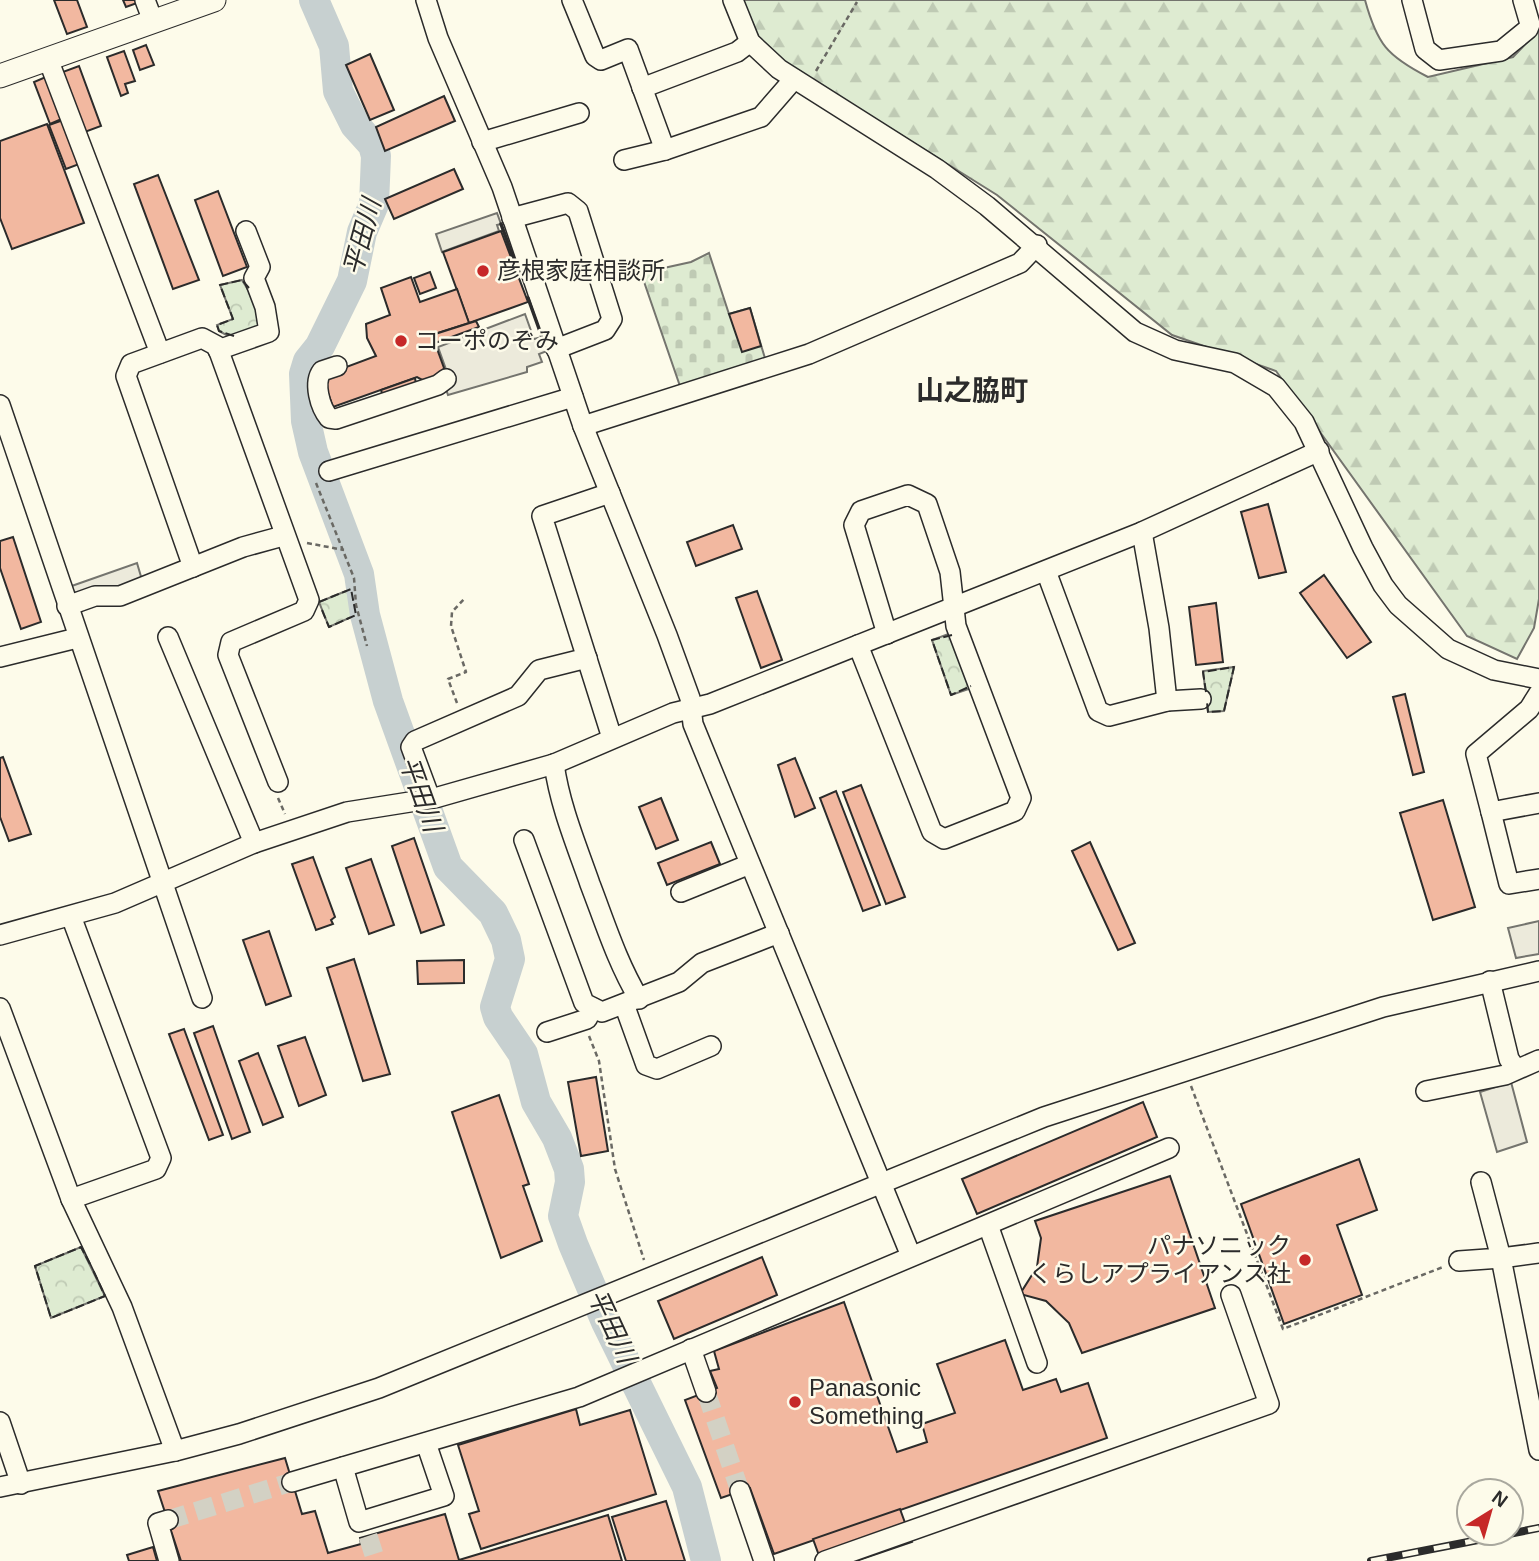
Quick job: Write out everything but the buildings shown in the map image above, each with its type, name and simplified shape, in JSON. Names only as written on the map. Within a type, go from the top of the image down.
[{"type":"main road","points":[[0,76],[48,59],[149,11],[214,0]]},
{"type":"street","points":[[426,0],[438,38],[482,142],[549,346],[573,397],[667,635],[692,708],[694,724],[911,1256]]},
{"type":"street","points":[[572,0],[595,56],[601,60],[628,49],[665,150]]},
{"type":"street","points":[[733,0],[750,42],[937,169],[1037,246],[1135,332],[1175,350],[1236,363],[1276,387],[1294,408],[1319,451],[1363,548],[1383,585],[1398,605],[1434,639],[1459,654],[1494,670],[1539,679]]},
{"type":"street","points":[[1412,0],[1424,49],[1439,60],[1501,51],[1528,29],[1530,24],[1523,0]]},
{"type":"street","points":[[642,88],[726,57],[750,42]]},
{"type":"street","points":[[48,59],[160,353]]},
{"type":"street","points":[[624,160],[665,150],[761,117],[803,77]]},
{"type":"street","points":[[482,142],[579,113]]},
{"type":"street","points":[[507,216],[568,203],[578,211],[612,319],[605,330],[549,346]]},
{"type":"street","points":[[218,349],[268,332],[265,307],[254,278],[260,267],[246,231]]},
{"type":"street","points":[[583,426],[808,354],[1020,263],[1037,246]]},
{"type":"street","points":[[193,567],[126,376],[131,364],[202,338],[218,349],[309,600],[304,611],[231,642],[228,654],[275,756],[278,782]]},
{"type":"street","points":[[337,366],[321,371],[317,382],[323,412],[329,418],[336,419],[439,385],[446,379]]},
{"type":"street","points":[[322,472],[573,397]]},
{"type":"street","points":[[0,405],[77,638],[202,999]]},
{"type":"street","points":[[0,935],[115,903],[254,844],[347,811],[424,798],[554,764],[612,738],[859,645],[1142,532],[1319,451]]},
{"type":"street","points":[[610,493],[542,516],[612,738]]},
{"type":"street","points":[[859,645],[932,832],[944,839],[1015,811],[1020,798],[956,626],[950,572],[927,504],[908,495],[861,511],[854,525],[887,634]]},
{"type":"street","points":[[1142,532],[1159,628],[1167,701]]},
{"type":"street","points":[[67,606],[95,596],[120,596],[243,547],[285,539]]},
{"type":"street","points":[[1046,571],[1098,711],[1109,716],[1167,701],[1201,699]]},
{"type":"street","points":[[168,637],[254,844]]},
{"type":"street","points":[[0,657],[77,638]]},
{"type":"street","points":[[424,798],[411,747],[415,741],[518,696],[539,670],[587,658]]},
{"type":"street","points":[[1539,693],[1529,709],[1476,754],[1509,884],[1539,879]]},
{"type":"street","points":[[554,764],[559,799],[622,971],[646,1065],[657,1069],[711,1046]]},
{"type":"street","points":[[1491,812],[1539,803]]},
{"type":"street","points":[[524,840],[588,1014]]},
{"type":"street","points":[[681,892],[750,864]]},
{"type":"street","points":[[71,916],[161,1158],[156,1169],[71,1199]]},
{"type":"street","points":[[547,1032],[588,1014],[602,1012],[678,982],[702,963],[779,933]]},
{"type":"street","points":[[0,1487],[175,1451],[239,1434],[379,1388],[1044,1117],[1185,1069],[1383,1007],[1539,971]]},
{"type":"street","points":[[1490,981],[1509,1059],[1516,1069]]},
{"type":"street","points":[[0,1008],[71,1199],[121,1307],[175,1451]]},
{"type":"street","points":[[1426,1091],[1505,1075],[1539,1060]]},
{"type":"street","points":[[292,1482],[579,1397],[1169,1148]]},
{"type":"street","points":[[1481,1182],[1501,1258],[1539,1450]]},
{"type":"street","points":[[988,1224],[1037,1363]]},
{"type":"street","points":[[1459,1261],[1539,1253]]},
{"type":"street","points":[[825,1561],[1269,1404],[1231,1295]]},
{"type":"street","points":[[691,1349],[706,1392]]},
{"type":"street","points":[[0,1422],[21,1484]]},
{"type":"street","points":[[343,1467],[364,1529],[444,1496],[426,1443]]},
{"type":"street","points":[[740,1491],[764,1561]]},
{"type":"street","points":[[168,1520],[158,1523],[169,1561]]},
{"type":"path","points":[[803,77],[857,2]]},
{"type":"path","points":[[322,472],[354,578],[356,605],[367,646]]},
{"type":"path","points":[[285,539],[344,550]]},
{"type":"path","points":[[463,719],[448,679],[467,672],[451,626],[452,612],[465,598]]},
{"type":"path","points":[[278,782],[275,790],[292,831]]},
{"type":"path","points":[[588,1014],[599,1061],[615,1169],[650,1279]]},
{"type":"path","points":[[1185,1069],[1283,1329],[1459,1261]]},
{"type":"green space","points":[[741,0],[1365,0],[1374,28],[1386,47],[1393,55],[1428,77],[1513,57],[1539,30],[1539,599],[1534,628],[1517,659],[1467,636],[1276,371],[1172,335],[997,195],[784,62],[756,35]]},
{"type":"green space","points":[[709,253],[729,314],[750,308],[767,365],[681,389],[641,273],[691,262]]},
{"type":"green space","points":[[242,280],[258,306],[259,327],[230,337],[219,331],[217,325],[233,319],[220,285]]},
{"type":"green space","points":[[351,589],[356,615],[329,627],[319,602]]},
{"type":"green space","points":[[951,633],[972,688],[951,695],[932,640]]},
{"type":"green space","points":[[1234,667],[1224,711],[1208,712],[1203,671]]},
{"type":"green space","points":[[81,1247],[105,1296],[51,1318],[35,1266]]},
{"type":"shaded area","points":[[497,213],[501,224],[497,225],[499,231],[442,252],[436,234]]},
{"type":"shaded area","points":[[525,314],[534,339],[542,337],[547,351],[539,354],[542,362],[527,367],[527,372],[448,395],[445,386],[447,372],[438,347]]},
{"type":"shaded area","points":[[137,563],[142,580],[119,589],[80,595],[66,588]]},
{"type":"shaded area","points":[[1539,921],[1539,954],[1516,958],[1508,928]]},
{"type":"shaded area","points":[[1511,1082],[1527,1142],[1497,1152],[1480,1092]]},
{"type":"waterway","name":"平田川","points":[[314,0],[334,46],[338,91],[355,125],[373,145],[376,156],[374,204],[362,232],[352,281],[320,346],[308,361],[304,374],[306,421],[313,452],[359,574],[365,615],[388,701],[448,867],[493,913],[506,940],[510,959],[495,1007],[498,1017],[523,1054],[536,1102],[557,1138],[569,1169],[570,1182],[563,1216],[606,1322],[687,1487],[706,1561]]},
{"type":"tunnel","points":[[706,1392],[740,1491]]},
{"type":"tunnel","points":[[168,1520],[292,1482]]},
{"type":"tunnel","points":[[368,1536],[376,1561]]},
{"type":"railway","points":[[1371,1561],[1539,1528]]},
{"type":"fence","points":[[234,336],[219,331],[217,325],[233,319],[220,285],[242,280],[249,288]]},
{"type":"fence","points":[[319,602],[351,589],[356,615],[329,627],[322,610]]},
{"type":"fence","points":[[952,635],[932,640],[951,695],[971,686]]},
{"type":"fence","points":[[1206,692],[1203,672],[1234,667],[1224,711],[1208,712],[1207,702]]},
{"type":"fence","points":[[90,1264],[81,1247],[35,1266],[51,1318],[105,1296],[93,1270]]},
{"type":"wall","points":[[501,224],[516,265]]},
{"type":"wall","points":[[528,298],[542,337]]},
{"type":"place","name":"彦根家庭相談所","points":[[483,271]]},
{"type":"place","name":"コーポのぞみ","points":[[401,341]]},
{"type":"place","name":"パナソニック くらしアプライアンス社","points":[[1305,1260]]},
{"type":"place","name":"Panasonic Something","points":[[795,1402]]},
{"type":"district","name":"山之脇町","points":[[972,390]]}]
